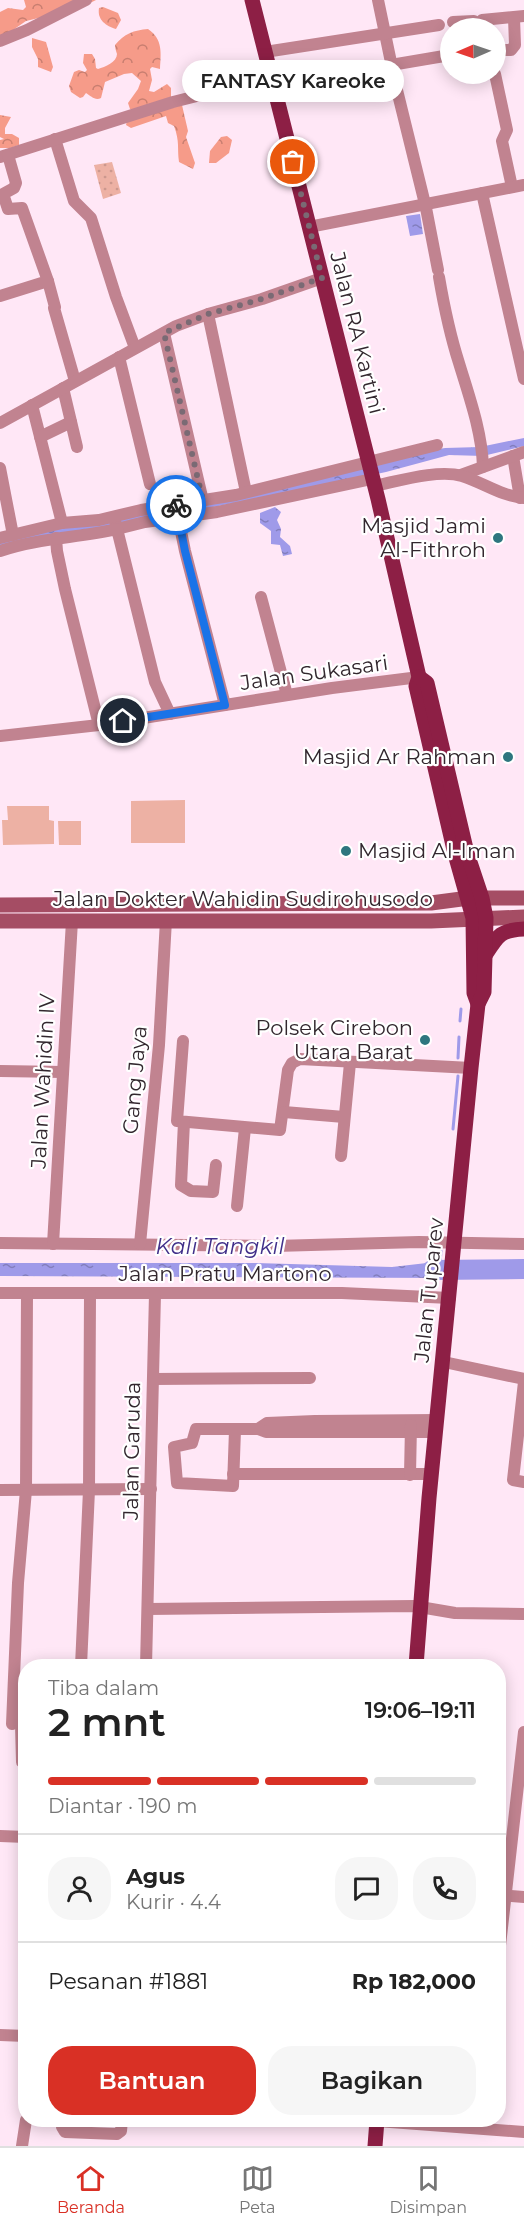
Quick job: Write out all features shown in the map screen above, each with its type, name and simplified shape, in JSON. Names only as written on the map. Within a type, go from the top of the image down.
[{"type":"main road","name":"Jalan RA Kartini","points":[[252,0],[371,473],[419,677],[427,683],[467,853],[479,918]]},
{"type":"main road","name":"Jalan Dokter Wahidin Sudirohusodo","points":[[0,905],[432,903],[476,898],[524,898]]},
{"type":"main road","name":"Jalan Dokter Wahidin Sudirohusodo","points":[[0,921],[385,921],[524,917]]},
{"type":"main road","name":"Jalan Tuparev","points":[[417,1659],[431,1474],[444,1362],[471,1068],[478,1004],[484,992],[486,954],[479,918]]},
{"type":"main road","points":[[478,1004],[474,993],[479,918]]},
{"type":"main road","points":[[486,954],[503,932],[510,929],[524,929]]},
{"type":"main road","points":[[375,2146],[376,2127]]},
{"type":"street","points":[[0,41],[86,0]]},
{"type":"street","points":[[378,0],[392,70],[425,203],[447,319],[482,456]]},
{"type":"street","points":[[506,50],[511,50],[515,45],[519,17]]},
{"type":"street","points":[[265,52],[439,25]]},
{"type":"street","points":[[392,70],[440,58]]},
{"type":"street","points":[[75,381],[48,281],[22,208],[8,209],[2,194],[14,188],[16,183],[4,156],[173,102],[272,77]]},
{"type":"street","points":[[309,227],[518,186],[502,141],[507,130],[497,84]]},
{"type":"street","points":[[55,139],[74,201],[91,218],[135,348]]},
{"type":"street","points":[[482,193],[524,379]]},
{"type":"street","points":[[1,418],[32,405],[164,333],[208,314],[262,299],[322,278]]},
{"type":"street","points":[[0,296],[48,281]]},
{"type":"street","points":[[208,314],[240,498]]},
{"type":"street","points":[[164,333],[203,501]]},
{"type":"street","points":[[119,357],[150,484]]},
{"type":"street","points":[[63,388],[77,447]]},
{"type":"street","points":[[32,405],[70,528]]},
{"type":"street","points":[[40,436],[71,422]]},
{"type":"street","points":[[0,551],[29,537],[70,528],[97,533],[115,523],[371,473],[437,445]]},
{"type":"street","points":[[177,510],[203,501],[240,498],[371,473],[424,476],[461,475],[504,494],[522,498],[518,454],[482,456],[461,475]]},
{"type":"street","points":[[0,468],[13,535]]},
{"type":"street","points":[[177,510],[225,705]]},
{"type":"street","points":[[115,523],[155,682],[170,714]]},
{"type":"street","points":[[0,538],[13,535],[56,538],[70,528]]},
{"type":"street","points":[[56,538],[65,589],[99,725]]},
{"type":"street","points":[[261,597],[287,695]]},
{"type":"street","name":"Jalan Sukasari","points":[[0,736],[99,725],[419,677]]},
{"type":"street","name":"Gang Jaya","points":[[140,1244],[159,1046],[166,920]]},
{"type":"street","name":"Jalan Wahidin IV","points":[[53,1244],[72,921]]},
{"type":"street","points":[[183,1041],[177,1121],[245,1128],[278,1131],[282,1128],[288,1070],[292,1063],[300,1059],[471,1068]]},
{"type":"street","points":[[340,1156],[350,1063]]},
{"type":"street","points":[[0,1071],[63,1072]]},
{"type":"street","points":[[284,1112],[344,1117]]},
{"type":"street","points":[[184,1122],[181,1185],[191,1191],[213,1192],[216,1165]]},
{"type":"street","points":[[237,1206],[245,1128]]},
{"type":"street","points":[[0,1243],[275,1246],[419,1242],[455,1246],[524,1244]]},
{"type":"street","name":"Jalan Pratu Martono","points":[[0,1293],[90,1295],[342,1293],[450,1296]]},
{"type":"street","points":[[18,1740],[15,1724],[18,1582],[26,1490],[27,1294]]},
{"type":"street","name":"Jalan Garuda","points":[[146,1659],[155,1294]]},
{"type":"street","points":[[81,1659],[89,1490],[90,1295]]},
{"type":"street","points":[[444,1362],[524,1381],[513,1480],[524,1482]]},
{"type":"street","points":[[153,1379],[310,1378]]},
{"type":"street","points":[[235,1430],[233,1486],[178,1484],[176,1482],[174,1448],[192,1443],[196,1429],[258,1429],[267,1423],[314,1426],[437,1426]]},
{"type":"street","points":[[410,1474],[411,1427]]},
{"type":"street","points":[[233,1474],[431,1474]]},
{"type":"street","points":[[0,1490],[152,1489]]},
{"type":"street","points":[[148,1609],[421,1606],[435,1611],[455,1613],[524,1614]]},
{"type":"street","points":[[506,1860],[524,1732]]},
{"type":"street","points":[[0,1836],[18,1837]]},
{"type":"street","points":[[506,1895],[524,1897]]},
{"type":"street","points":[[0,2035],[18,2036]]},
{"type":"street","points":[[22,2146],[25,2127]]},
{"type":"street","points":[[62,2127],[65,2132],[117,2134],[121,2131],[121,2127]]},
{"type":"street","points":[[498,2127],[524,2132]]},
{"type":"shaded area","points":[[112,162],[121,193],[103,199],[94,165]]},
{"type":"shaded area","points":[[185,800],[185,843],[131,843],[131,801]]},
{"type":"shaded area","points":[[7,806],[49,806],[49,820],[54,821],[54,844],[3,845],[2,820],[8,820]]},
{"type":"shaded area","points":[[58,821],[81,821],[81,845],[59,845]]},
{"type":"green space","points":[[24,0],[96,0],[80,8],[26,21],[0,39],[0,12],[8,8],[23,10],[26,7]]},
{"type":"green space","points":[[103,7],[118,13],[121,20],[116,29],[106,24],[99,16],[99,8]]},
{"type":"green space","points":[[148,29],[159,42],[161,52],[160,69],[152,67],[150,69],[152,80],[149,91],[154,92],[167,84],[171,88],[171,97],[130,109],[128,103],[141,81],[132,73],[105,82],[99,99],[86,93],[80,98],[71,92],[69,86],[74,72],[87,70],[83,63],[84,54],[92,54],[96,68],[104,67],[115,59],[117,54],[115,45],[122,38]]},
{"type":"green space","points":[[32,38],[46,42],[53,67],[51,72],[38,67],[38,59],[32,47]]},
{"type":"green space","points":[[182,105],[188,131],[186,137],[195,163],[193,169],[179,162],[176,132],[174,126],[168,123],[166,116],[131,128],[126,125],[127,121]]},
{"type":"green space","points":[[0,115],[11,117],[5,128],[5,134],[12,134],[19,138],[19,145],[0,148],[0,140],[4,139],[0,137]]},
{"type":"green space","points":[[227,136],[232,140],[229,153],[216,163],[209,163],[210,151],[221,137]]},
{"type":"water","points":[[420,214],[423,234],[410,236],[406,216]]},
{"type":"water","points":[[524,438],[524,446],[483,456],[449,455],[386,472],[291,492],[0,548],[0,541],[445,448],[480,447]]},
{"type":"water","points":[[275,507],[281,512],[277,520],[281,529],[280,537],[290,546],[292,554],[283,556],[280,545],[271,544],[271,531],[260,523],[260,513]]},
{"type":"water","points":[[444,1261],[453,1265],[451,1278],[0,1276],[0,1263],[256,1263],[392,1267]]},
{"type":"waterway","points":[[460,1021],[461,1009]]},
{"type":"waterway","points":[[458,1058],[459,1037]]},
{"type":"waterway","points":[[453,1129],[458,1076]]},
{"type":"waterway","points":[[440,1264],[441,1251]]},
{"type":"waterway","points":[[432,1270],[524,1269]]},
{"type":"way so far","points":[[176,505],[203,501],[164,333],[208,314],[262,299],[322,278],[293,162]]},
{"type":"place","name":"FANTASY Kareoke","points":[[293,162]]},
{"type":"place","name":"Masjid Jami Al-Fithroh","points":[[498,538]]},
{"type":"place","name":"Masjid Ar Rahman","points":[[508,757]]},
{"type":"place","name":"Masjid Al-Iman","points":[[346,851]]},
{"type":"place","name":"Polsek Cirebon Utara Barat","points":[[425,1040]]},
{"type":"route","points":[[123,721],[225,705],[185,551],[176,505]]},
{"type":"water label","name":"Kali Tangkil","points":[[220,1246]]}]
